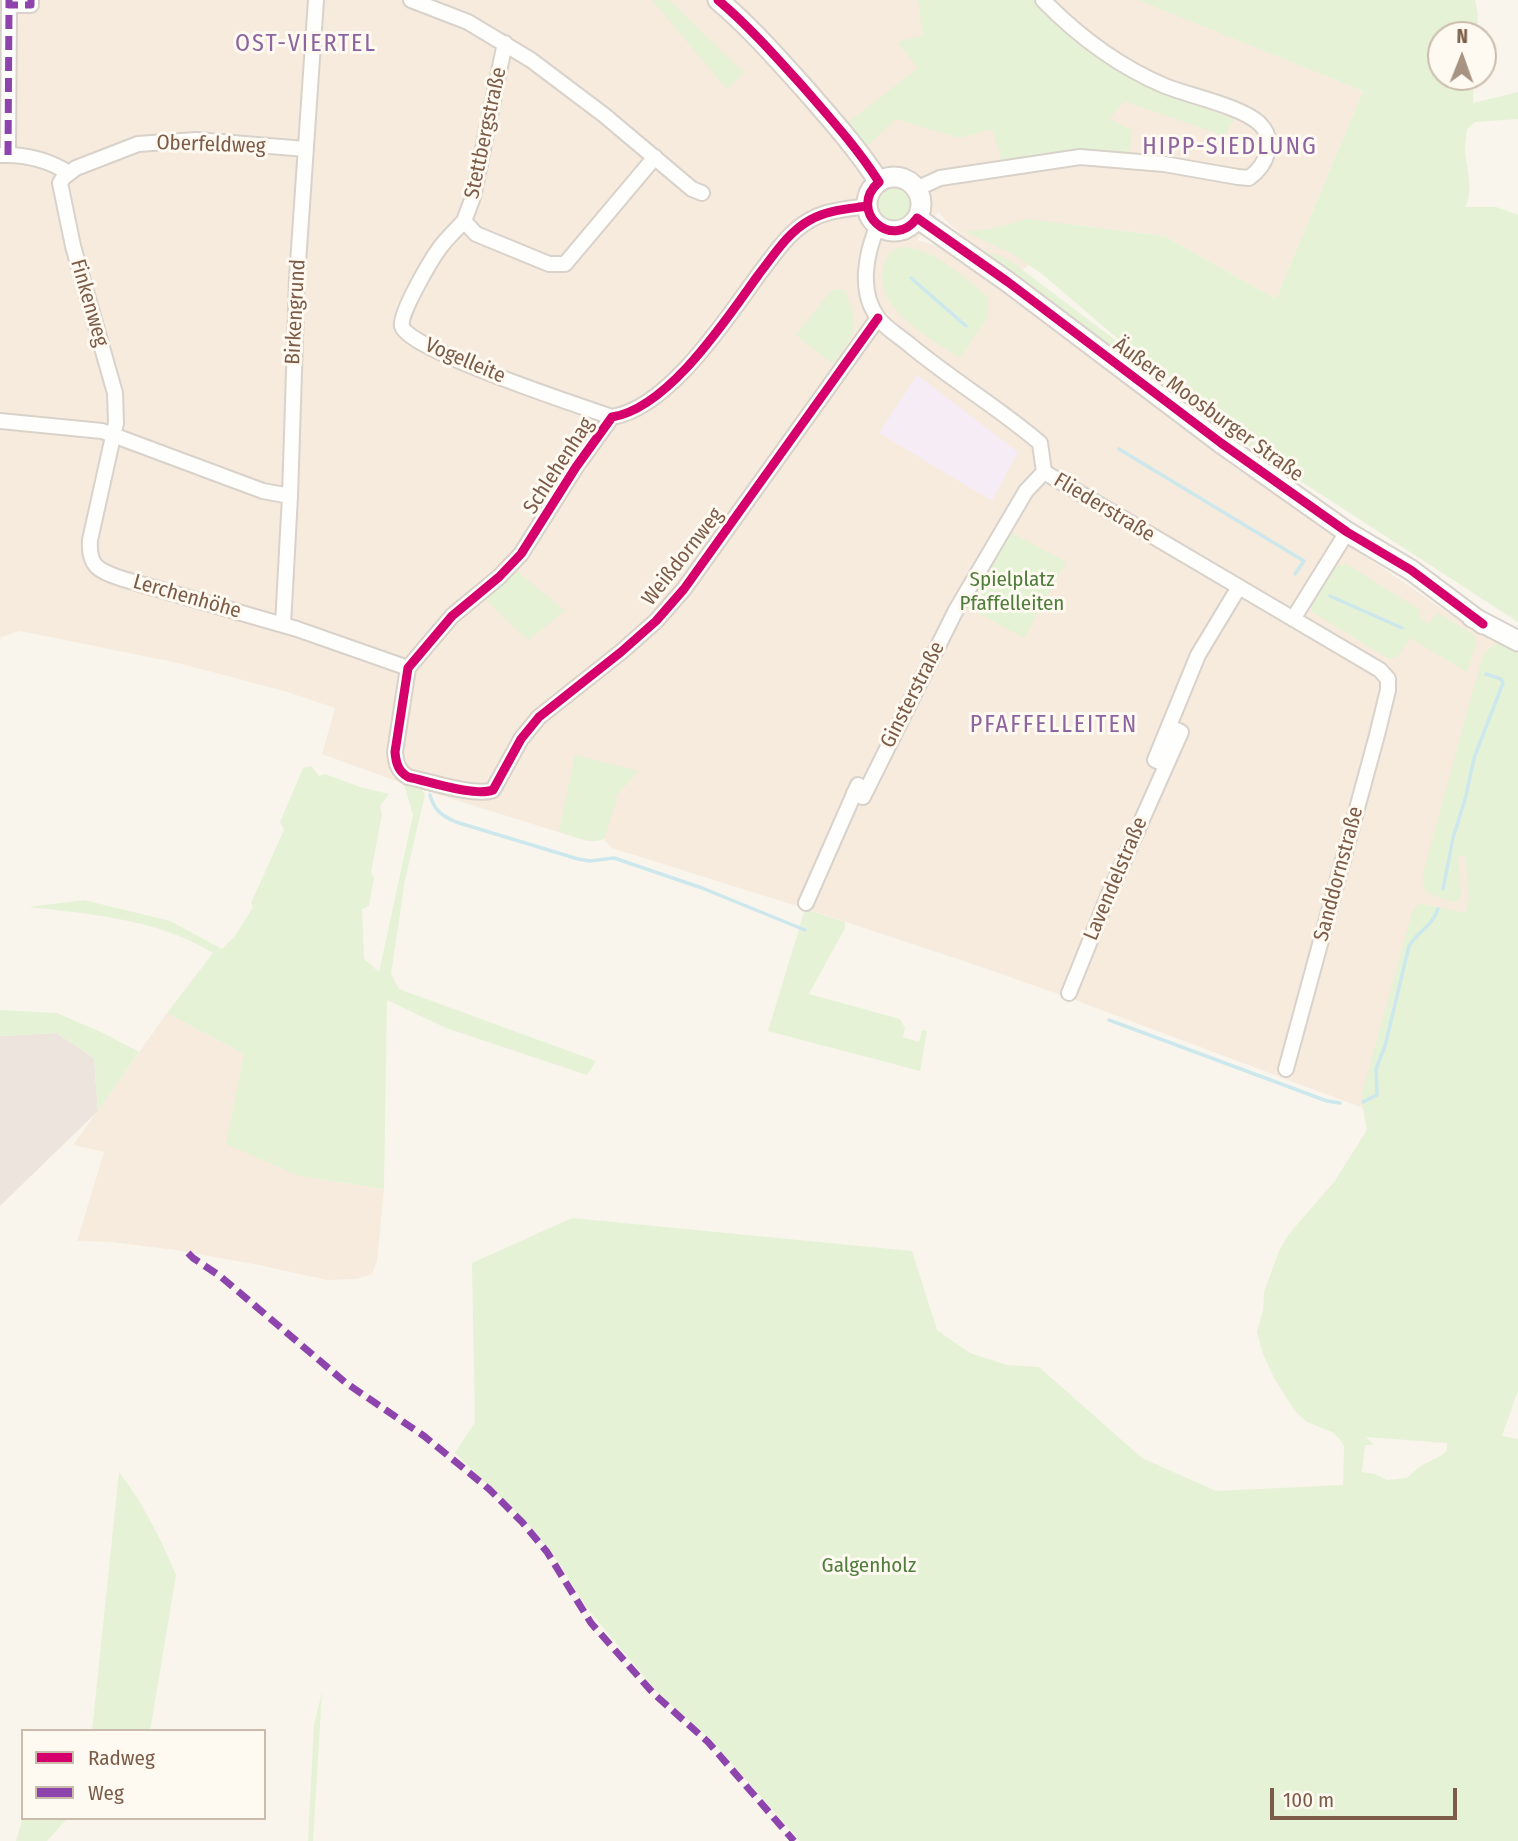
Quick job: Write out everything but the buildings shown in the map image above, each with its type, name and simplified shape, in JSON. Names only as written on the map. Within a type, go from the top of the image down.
[{"type":"street","points":[[31,0],[31,5],[9,3],[4,155],[45,160],[69,173]]},
{"type":"street","name":"Birkengrund","points":[[283,625],[290,496],[294,322],[316,0]]},
{"type":"street","name":"Stettbergstraße","points":[[411,0],[468,22],[531,60],[692,189],[702,193]]},
{"type":"street","points":[[718,0],[770,50],[813,98],[879,182]]},
{"type":"street","points":[[916,189],[940,178],[1080,158],[1164,164],[1249,178],[1262,166],[1269,146],[1267,136],[1258,123],[1238,112],[1162,85],[1116,61],[1073,29],[1044,0]]},
{"type":"street","name":"Stettbergstraße","points":[[505,43],[473,197],[464,221],[476,234],[560,266],[569,261],[655,157]]},
{"type":"street","name":"Oberfeldweg","points":[[69,173],[86,163],[138,144],[159,141],[196,140],[306,149]]},
{"type":"street","name":"Finkenweg","points":[[69,173],[60,183],[60,190],[83,285],[115,393],[117,416],[114,435]]},
{"type":"street","points":[[899,178],[906,180],[916,189],[921,204],[917,218],[908,228],[890,231],[878,225],[869,215],[867,206],[872,188],[879,182],[899,178]]},
{"type":"street","name":"Schlehenhag","points":[[408,668],[452,616],[499,577],[521,554],[576,467],[612,417],[621,416],[652,398],[686,368],[774,254],[796,230],[809,220],[824,214],[867,206]]},
{"type":"street","name":"Äußere Moosburger Straße","points":[[917,218],[1008,282],[1212,437],[1347,532],[1411,570],[1483,624],[1518,641]]},
{"type":"street","name":"Vogelleite","points":[[464,221],[437,251],[419,282],[402,321],[404,331],[412,339],[470,366],[612,417]]},
{"type":"street","points":[[878,225],[870,245],[866,280],[878,318]]},
{"type":"street","name":"Fliederstraße","points":[[878,318],[925,358],[1040,443],[1044,472],[1380,670],[1388,679]]},
{"type":"street","name":"Weißdornweg","points":[[408,668],[395,752],[398,767],[408,777],[474,791],[493,790],[520,739],[539,717],[630,644],[656,621],[684,589],[878,318]]},
{"type":"street","points":[[0,421],[91,429],[114,435],[263,491],[290,496]]},
{"type":"street","name":"Lerchenhöhe","points":[[114,435],[90,540],[91,558],[97,569],[181,597],[283,625],[408,668]]},
{"type":"street","name":"Ginsterstraße","points":[[806,903],[864,773],[873,777],[956,610],[1026,491],[1044,472]]},
{"type":"street","points":[[1293,619],[1347,532]]},
{"type":"street","name":"Lavendelstraße","points":[[1069,993],[1109,894],[1181,732],[1170,727],[1198,655],[1239,587]]},
{"type":"street","name":"Sanddornstraße","points":[[1286,1069],[1377,734],[1388,690],[1388,679]]},
{"type":"shaded area","points":[[0,0],[1139,0],[1363,91],[1276,299],[1164,236],[1076,225],[1014,277],[938,212],[917,240],[948,250],[993,279],[1230,464],[1472,629],[1518,651],[1518,733],[1465,913],[1379,1114],[967,962],[612,848],[604,839],[587,841],[404,784],[322,754],[335,708],[284,691],[178,663],[20,631],[1,637],[0,640]]},
{"type":"shaded area","points":[[917,375],[1018,452],[992,501],[879,433]]},
{"type":"shaded area","points":[[167,1013],[244,1054],[299,1176],[384,1189],[377,1261],[372,1274],[356,1279],[327,1280],[175,1250],[111,1242],[77,1241],[104,1152],[73,1145]]},
{"type":"shaded area","points":[[57,1033],[94,1058],[98,1111],[0,1206],[0,1036]]},
{"type":"green space","points":[[652,0],[669,0],[744,73],[727,89]]},
{"type":"green space","points":[[918,0],[1038,0],[1087,49],[1120,73],[1168,95],[1234,119],[1223,138],[1216,133],[1124,101],[1109,119],[1132,130],[1129,154],[1083,151],[1002,161],[992,129],[960,138],[896,119],[865,148],[846,124],[918,68],[898,42],[923,35]]},
{"type":"green space","points":[[1138,0],[1475,0],[1478,21],[1427,21],[1427,91],[1473,91],[1473,103],[1518,92],[1518,119],[1475,122],[1467,129],[1465,151],[1469,189],[1465,207],[1496,207],[1518,215],[1518,622],[1254,451],[1222,424],[1199,399],[1118,339],[1042,274],[1013,254],[964,231],[986,230],[1027,219],[1164,236],[1276,299],[1363,91]]},
{"type":"green space","points":[[894,184],[908,190],[914,204],[908,218],[894,224],[880,218],[874,204],[880,190]]},
{"type":"green space","points":[[902,247],[913,248],[937,258],[988,297],[988,317],[960,358],[908,322],[888,298],[883,284],[884,264],[894,250]]},
{"type":"green space","points":[[977,249],[1003,257],[1016,265],[1122,345],[1190,408]]},
{"type":"green space","points":[[833,289],[845,290],[853,314],[854,329],[833,364],[796,335]]},
{"type":"green space","name":"Spielplatz Pfaffelleiten","points":[[1009,531],[1066,562],[1024,638],[967,607]]},
{"type":"green space","points":[[1346,564],[1420,610],[1420,618],[1428,624],[1438,613],[1474,635],[1476,643],[1467,672],[1410,638],[1397,657],[1389,659],[1312,612],[1311,604],[1336,566]]},
{"type":"green space","points":[[515,570],[565,611],[528,640],[483,597]]},
{"type":"green space","name":"Galgenholz","points":[[1500,643],[1518,651],[1518,1391],[1502,1436],[1518,1439],[1518,1841],[800,1841],[711,1740],[655,1690],[587,1608],[553,1554],[524,1520],[455,1453],[475,1422],[472,1263],[572,1218],[912,1251],[937,1330],[970,1353],[1007,1365],[1039,1367],[1142,1458],[1216,1491],[1343,1485],[1344,1446],[1332,1432],[1307,1422],[1294,1410],[1274,1378],[1257,1332],[1263,1311],[1264,1292],[1279,1251],[1288,1235],[1334,1182],[1367,1130],[1361,1097],[1412,913],[1416,906],[1422,904],[1465,913],[1469,899],[1465,856],[1458,856],[1461,895],[1458,901],[1427,892],[1423,876],[1482,658],[1489,648]],"holes":[[[1366,1437],[1447,1443],[1447,1450],[1442,1455],[1419,1467],[1407,1478],[1387,1480],[1362,1472],[1365,1445],[1374,1445]]]},
{"type":"green space","points":[[575,755],[638,771],[615,797],[617,799],[604,839],[598,841],[559,831]]},
{"type":"green space","points":[[311,766],[319,776],[325,774],[389,794],[380,806],[382,814],[371,873],[374,878],[369,906],[362,909],[364,959],[379,972],[413,815],[404,784],[420,787],[425,795],[405,880],[391,974],[399,989],[596,1061],[587,1075],[446,1028],[387,1000],[384,1189],[299,1176],[226,1144],[244,1054],[167,1013],[213,953],[170,932],[147,925],[28,907],[84,900],[170,921],[222,949],[235,936],[253,907],[251,903],[284,830],[280,822],[303,768]]},
{"type":"green space","points":[[805,909],[845,922],[845,928],[809,994],[900,1019],[905,1028],[903,1037],[919,1042],[922,1030],[927,1031],[920,1071],[768,1031]]},
{"type":"green space","points":[[0,1010],[57,1013],[139,1052],[98,1111],[94,1058],[57,1033],[0,1036]]},
{"type":"green space","points":[[119,1472],[151,1522],[176,1575],[150,1729],[92,1729]]},
{"type":"green space","points":[[322,1692],[313,1841],[308,1841],[314,1725]]},
{"type":"green space","points":[[22,1820],[68,1820],[47,1841],[16,1841]]},
{"type":"waterway","points":[[911,278],[966,326]]},
{"type":"waterway","points":[[1119,449],[1304,561],[1295,574]]},
{"type":"waterway","points":[[1330,596],[1402,628]]},
{"type":"waterway","points":[[1443,889],[1474,758],[1503,683],[1501,679],[1486,674]]},
{"type":"waterway","points":[[430,795],[439,812],[456,822],[578,859],[590,861],[614,858],[702,888],[805,930]]},
{"type":"waterway","points":[[1363,1102],[1377,1095],[1376,1069],[1385,1046],[1409,946],[1438,909]]},
{"type":"waterway","points":[[1109,1020],[1327,1101],[1340,1103]]},
{"type":"marked path","points":[[9,0],[9,5],[31,5],[31,0]]},
{"type":"marked path","points":[[8,155],[9,5]]},
{"type":"marked path","points":[[188,1253],[220,1276],[346,1383],[424,1436],[489,1489],[547,1552],[591,1623],[653,1693],[708,1742],[794,1841]]},
{"type":"cycle path","points":[[718,0],[805,89],[871,170],[879,182],[870,193],[868,205],[870,215],[877,224],[896,231],[907,227],[917,218],[1008,282],[1221,443],[1347,532],[1411,570],[1483,624]]},
{"type":"cycle path","points":[[867,206],[823,214],[802,225],[776,252],[695,359],[655,397],[633,410],[612,417],[576,467],[521,554],[499,577],[452,616],[408,668],[395,752],[402,772],[408,777],[451,788],[485,792],[493,790],[521,739],[539,717],[621,652],[656,621],[684,589],[878,318]]},
{"type":"district","name":"OST-VIERTEL","points":[[306,44]]},
{"type":"district","name":"HIPP-SIEDLUNG","points":[[1230,147]]},
{"type":"district","name":"PFAFFELLEITEN","points":[[1054,725]]}]
